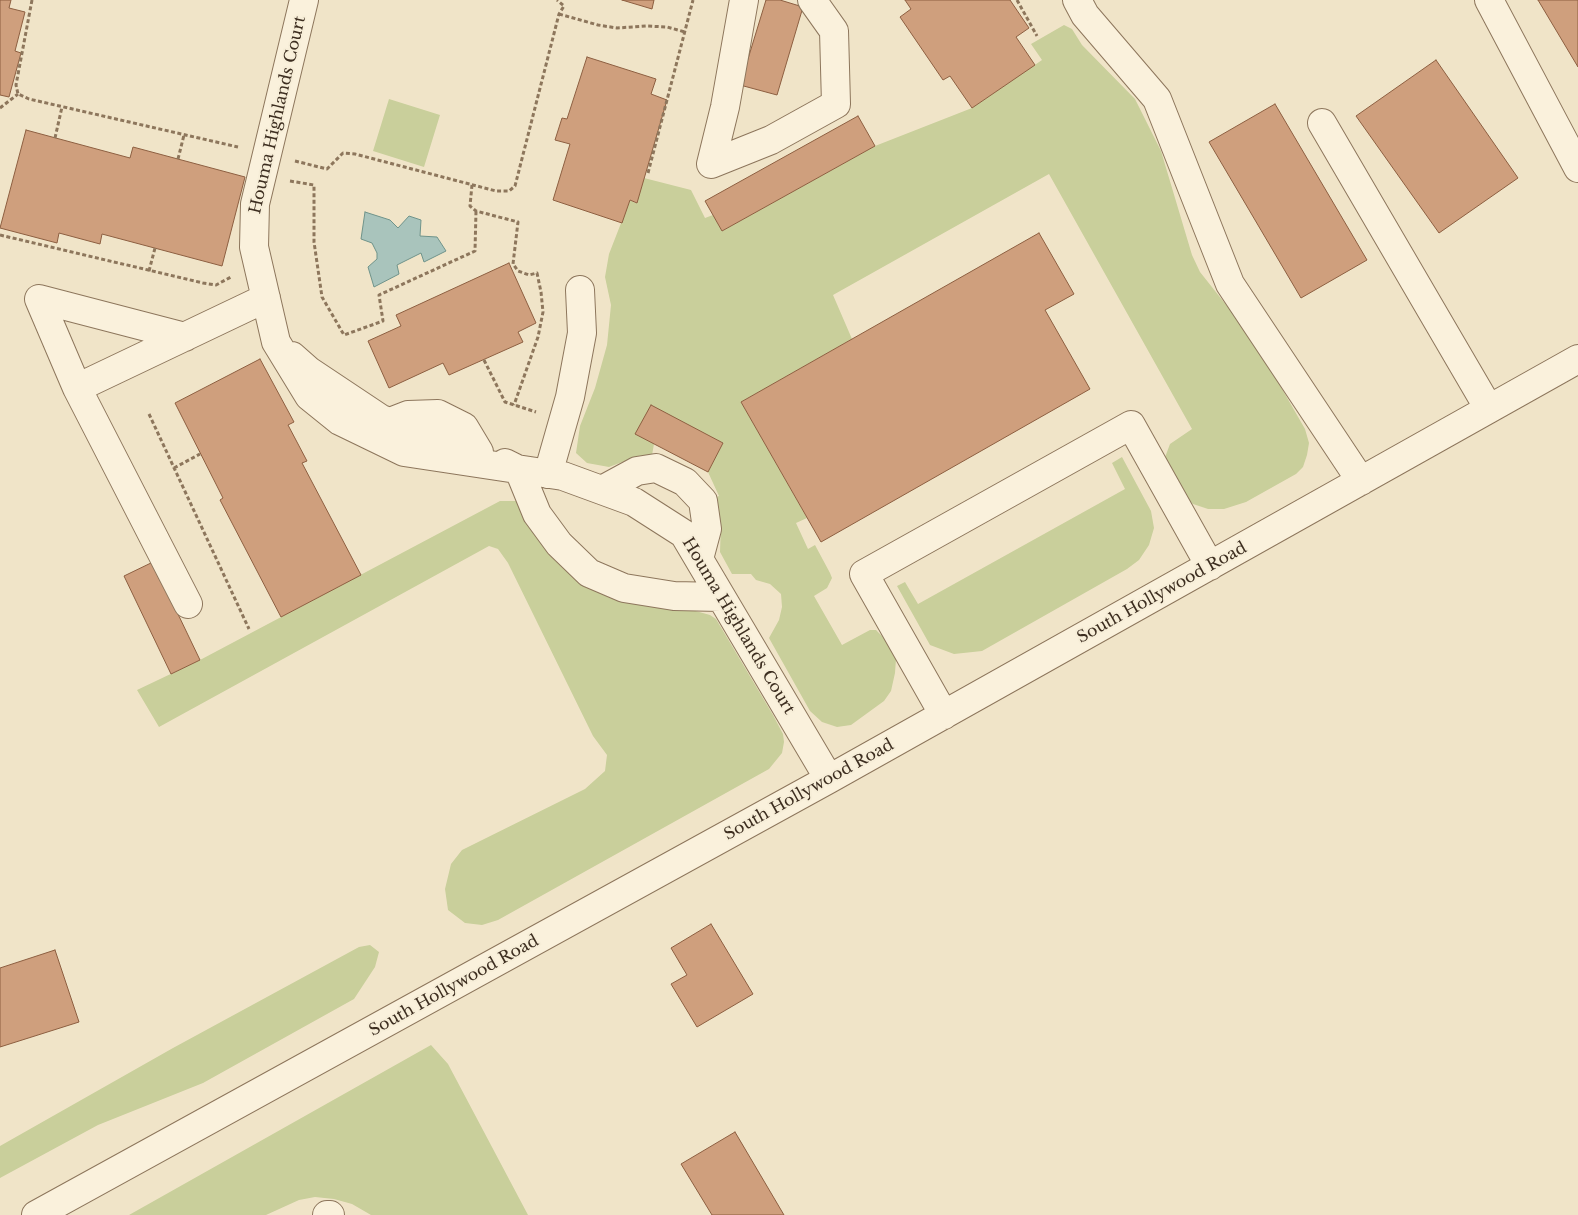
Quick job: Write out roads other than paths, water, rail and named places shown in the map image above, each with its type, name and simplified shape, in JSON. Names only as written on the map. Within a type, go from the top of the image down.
[{"type":"street","name":"Houma Highlands Court","points":[[304,0],[255,204],[254,248],[276,342],[309,396],[340,421],[404,452],[563,476],[634,502],[684,534],[829,779]]},
{"type":"street","points":[[744,0],[725,107],[711,164],[771,140],[836,104],[834,31],[812,0]]},
{"type":"street","points":[[1077,0],[1085,15],[1157,99],[1230,284],[1361,481]]},
{"type":"street","points":[[1489,0],[1578,168]]},
{"type":"street","points":[[1322,122],[1489,409]]},
{"type":"street","points":[[548,474],[570,397],[582,333],[580,290]]},
{"type":"street","points":[[77,388],[266,298]]},
{"type":"street","points":[[185,337],[39,299],[77,388],[188,604]]},
{"type":"street","points":[[276,342],[309,371],[390,422],[479,452],[519,470],[537,514],[559,544],[589,573],[624,588],[674,596],[721,597]]},
{"type":"street","name":"South Hollywood Road","points":[[36,1215],[829,779],[1578,359]]},
{"type":"street","points":[[944,715],[864,574],[1131,425],[1210,566]]},
{"type":"street","points":[[602,490],[637,471],[656,468],[685,482],[703,501],[707,529],[699,559]]},
{"type":"water","points":[[365,212],[390,220],[398,228],[409,216],[421,220],[420,236],[437,237],[446,251],[424,262],[421,253],[397,265],[399,274],[374,287],[368,267],[377,259],[377,253],[372,243],[361,239]]}]
